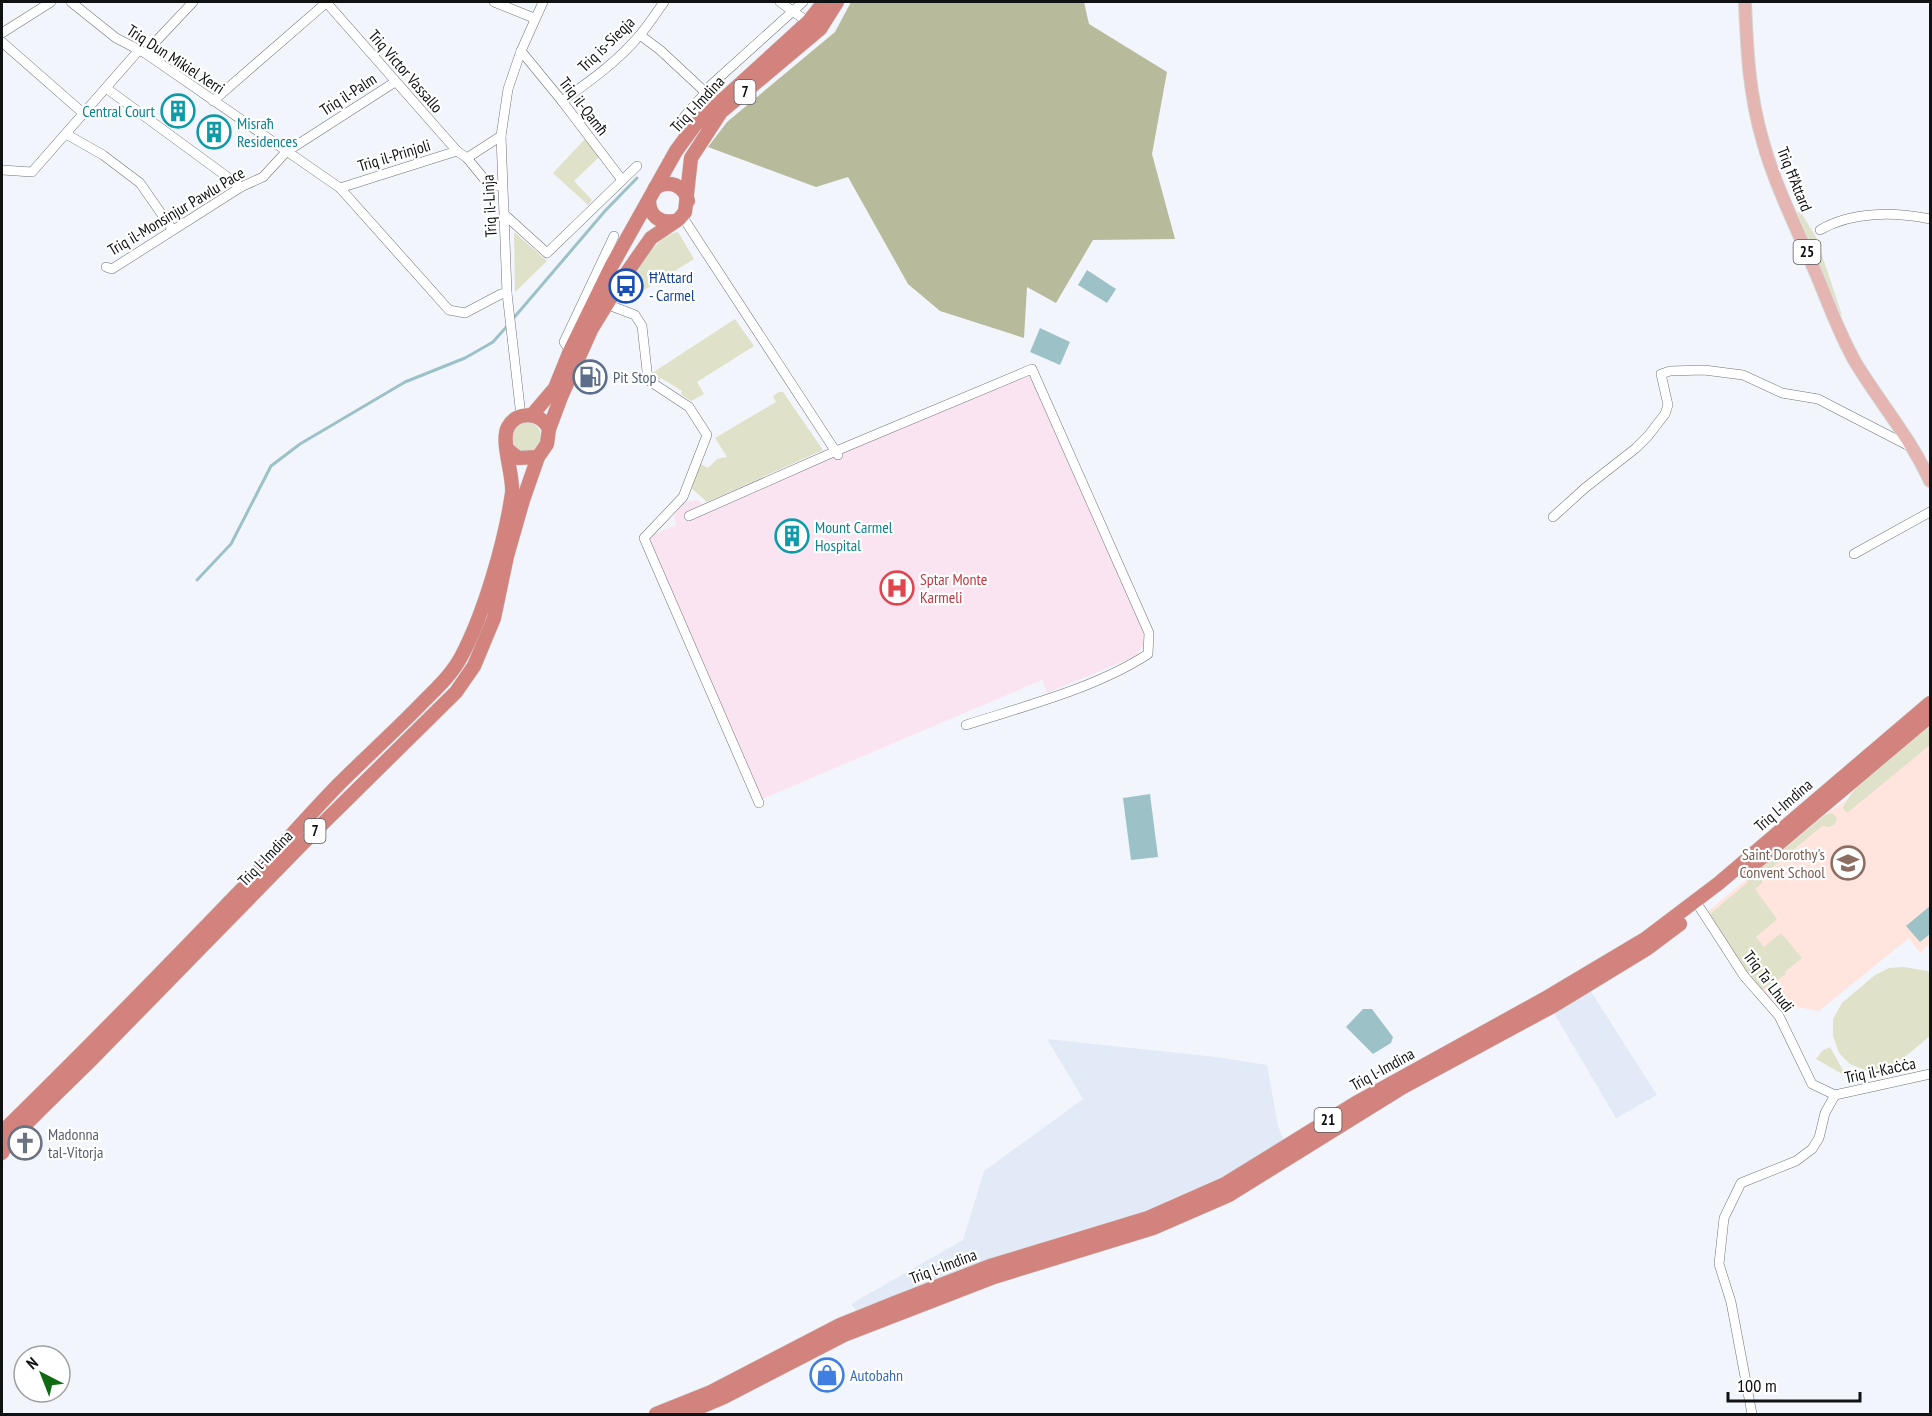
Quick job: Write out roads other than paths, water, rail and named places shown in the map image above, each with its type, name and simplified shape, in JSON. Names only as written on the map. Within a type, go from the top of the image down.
[{"type":"highway","name":"Triq l-Imdina","points":[[2,1132],[169,965],[337,787],[444,680],[459,660],[474,628],[496,565],[512,491],[505,434],[508,426],[514,420],[526,416],[555,388],[606,267],[695,125],[808,22],[824,2]]},
{"type":"highway","name":"Triq l-Imdina","points":[[2,1153],[8,1142],[307,839],[456,692],[474,666],[494,618],[507,556],[523,500],[538,457],[547,444],[549,429],[592,328],[651,238],[678,219],[688,201],[691,159],[721,112],[820,29],[837,2]]},
{"type":"highway","points":[[678,219],[665,222],[656,218],[650,210],[652,194],[666,183],[683,190],[688,201]]},
{"type":"highway","points":[[526,416],[540,417],[549,429]]},
{"type":"highway","points":[[507,449],[518,458],[538,457]]},
{"type":"highway","name":"Triq l-Imdina","points":[[656,1414],[711,1392],[840,1325],[990,1266],[1148,1218],[1225,1184],[1356,1103],[1546,998],[1645,939],[1719,883],[1930,703]]},
{"type":"highway","name":"Triq l-Imdina","points":[[688,1414],[844,1335],[994,1277],[1153,1227],[1229,1195],[1403,1086],[1553,1006],[1648,948],[1831,801],[1930,716]]},
{"type":"main road","name":"Triq Ħ'Attard","points":[[1745,2],[1748,70],[1763,144],[1856,364],[1913,449],[1930,481]]},
{"type":"street","points":[[2,33],[51,2]]},
{"type":"street","name":"Triq Dun Mikiel Xerri","points":[[72,2],[116,38],[142,52],[340,188],[449,310],[465,313],[507,293]]},
{"type":"street","points":[[2,170],[32,172],[83,112],[193,2]]},
{"type":"street","points":[[213,101],[326,2]]},
{"type":"street","name":"Triq Victor Vassallo","points":[[326,2],[490,186],[502,186]]},
{"type":"street","points":[[494,2],[534,18]]},
{"type":"street","name":"Triq il-Linja","points":[[526,416],[507,293],[501,136],[508,89],[534,18],[543,2]]},
{"type":"street","name":"Triq is-Sieqja","points":[[562,101],[601,73],[640,35],[664,2]]},
{"type":"street","points":[[780,2],[793,9],[808,22]]},
{"type":"street","points":[[684,117],[708,89],[803,2]]},
{"type":"street","points":[[640,35],[708,89],[717,104]]},
{"type":"street","points":[[2,42],[83,112]]},
{"type":"street","name":"Triq il-Qamħ","points":[[521,51],[622,180]]},
{"type":"street","name":"Triq il-Palm","points":[[286,152],[395,82]]},
{"type":"street","points":[[106,88],[241,187]]},
{"type":"street","points":[[66,134],[103,155],[140,183],[172,229]]},
{"type":"street","points":[[467,158],[501,136]]},
{"type":"street","name":"Triq il-Prinjoli","points":[[340,188],[457,151]]},
{"type":"street","name":"Triq il-Monsinjur Pawlu Pace","points":[[106,267],[112,269],[172,229],[241,187],[263,177],[286,152]]},
{"type":"street","points":[[505,215],[547,253],[637,166]]},
{"type":"street","points":[[1820,230],[1842,220],[1866,216],[1899,215],[1930,219]]},
{"type":"street","points":[[678,219],[837,453]]},
{"type":"street","points":[[606,267],[614,236]]},
{"type":"street","points":[[606,304],[635,315],[642,326],[648,380],[689,407],[707,435],[683,497],[644,538],[759,803]]},
{"type":"street","points":[[688,516],[1032,369],[1149,633],[1148,654],[1132,665],[1064,694],[966,724]]},
{"type":"street","points":[[1553,517],[1648,436],[1665,414],[1668,405],[1661,374],[1670,371],[1704,370],[1743,375],[1782,393],[1818,399],[1913,449]]},
{"type":"street","points":[[1854,554],[1930,512]]},
{"type":"street","name":"Triq Ta' Lhudi","points":[[1700,908],[1744,976],[1779,1016],[1812,1084],[1835,1095]]},
{"type":"street","name":"Triq il-Kaċċa","points":[[1835,1095],[1930,1074]]},
{"type":"street","points":[[1752,1414],[1731,1302],[1719,1264],[1724,1218],[1741,1183],[1796,1161],[1812,1149],[1819,1138],[1825,1113],[1835,1095]]},
{"type":"water","points":[[1087,270],[1116,289],[1107,303],[1078,285]]},
{"type":"water","points":[[1040,328],[1070,342],[1060,365],[1030,352]]},
{"type":"water","points":[[1150,794],[1158,857],[1131,860],[1123,798]]},
{"type":"water","points":[[1930,906],[1930,934],[1920,942],[1906,926]]},
{"type":"water","points":[[1363,1009],[1372,1009],[1393,1037],[1391,1043],[1373,1054],[1346,1027]]},
{"type":"waterway","points":[[512,320],[605,211],[637,178]]},
{"type":"waterway","points":[[197,580],[231,544],[271,466],[300,444],[405,382],[465,358],[493,342],[508,325]]},
{"type":"place","name":"Central Court","points":[[178,111]]},
{"type":"place","name":"Misraħ Residences","points":[[214,132]]},
{"type":"place","name":"Ħ'Attard - Carmel","points":[[626,286]]},
{"type":"place","name":"Pit Stop","points":[[590,377]]},
{"type":"place","name":"Mount Carmel Hospital","points":[[792,536]]},
{"type":"place","name":"Sptar Monte Karmeli","points":[[897,588]]},
{"type":"place","name":"Saint Dorothy's Convent School","points":[[1848,863]]},
{"type":"place","name":"Madonna tal-Vitorja","points":[[25,1143]]},
{"type":"place","name":"Autobahn","points":[[827,1375]]}]
